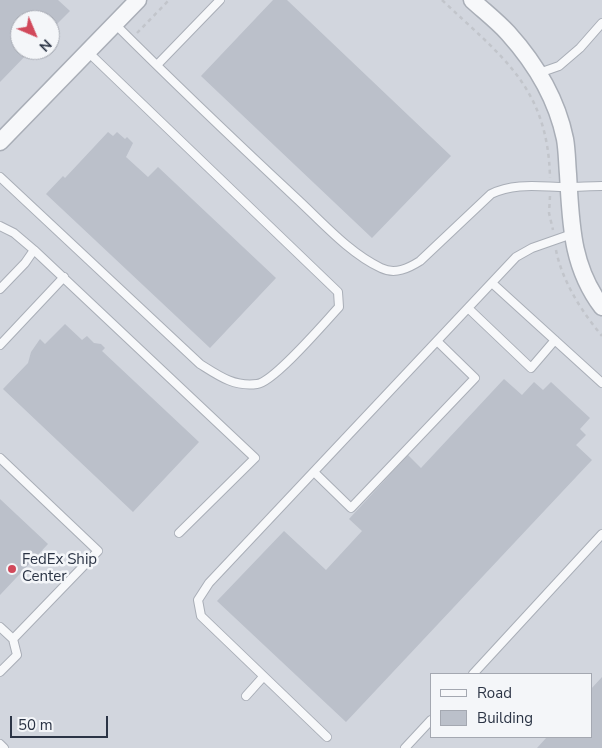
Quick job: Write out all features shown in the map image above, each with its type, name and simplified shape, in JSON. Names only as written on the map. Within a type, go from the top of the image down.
[{"type":"street","points":[[0,142],[138,0]]},
{"type":"street","points":[[472,0],[508,33],[539,73],[553,102],[565,140],[572,234],[577,260],[592,294],[602,307]]},
{"type":"lane","points":[[157,65],[220,0]]},
{"type":"lane","points":[[539,73],[559,66],[580,48],[602,23]]},
{"type":"lane","points":[[115,24],[232,138],[352,249],[382,269],[397,271],[420,262],[490,194],[503,188],[523,186],[602,186]]},
{"type":"lane","points":[[0,177],[200,364],[228,382],[259,384],[281,369],[339,307],[338,292],[87,52]]},
{"type":"lane","points":[[0,226],[14,233],[64,277],[255,458],[179,533]]},
{"type":"lane","points":[[327,737],[201,616],[198,600],[209,583],[516,257],[532,248],[572,234]]},
{"type":"lane","points":[[0,289],[25,263],[34,250]]},
{"type":"lane","points":[[0,345],[64,277]]},
{"type":"lane","points":[[492,283],[602,383]]},
{"type":"lane","points":[[468,308],[531,368],[555,340]]},
{"type":"lane","points":[[314,472],[351,508],[475,378],[437,341]]},
{"type":"lane","points":[[0,458],[98,552],[13,639]]},
{"type":"lane","points":[[474,673],[602,534]]},
{"type":"lane","points":[[0,627],[13,639],[17,655],[0,672]]},
{"type":"lane","points":[[246,696],[263,677]]},
{"type":"lane","points":[[405,748],[430,721]]},
{"type":"lane","points":[[0,744],[4,748]]},
{"type":"path","points":[[130,39],[168,0]]},
{"type":"path","points":[[442,0],[504,58],[528,90],[543,126],[547,145],[550,186],[548,213],[558,257],[569,286],[584,312],[602,336]]},
{"type":"shaded area","points":[[0,0],[602,0],[602,748],[0,748]]},
{"type":"building","points":[[0,0],[58,0],[70,11],[60,21],[60,10],[10,10],[10,60],[21,60],[0,82]]},
{"type":"building","points":[[273,0],[287,0],[451,156],[372,238],[201,76]]},
{"type":"building","points":[[108,132],[113,136],[117,132],[125,139],[127,137],[133,143],[126,157],[148,177],[158,167],[276,278],[210,348],[46,194],[63,176],[65,178]]},
{"type":"building","points":[[65,324],[82,340],[87,336],[94,343],[101,344],[105,348],[102,351],[199,442],[133,512],[3,389],[28,363],[31,352],[40,339],[45,344]]},
{"type":"building","points":[[504,379],[522,395],[534,382],[543,390],[551,382],[590,418],[580,429],[586,435],[576,445],[592,460],[346,722],[217,601],[284,531],[326,570],[362,531],[349,519],[408,455],[421,468]]},
{"type":"building","name":"FedEx Ship Center","points":[[0,499],[48,544],[0,595]]},
{"type":"building","points":[[602,677],[602,748],[537,748],[546,738],[592,738],[592,688]]},
{"type":"place","name":"FedEx Ship Center","points":[[12,569]]}]
